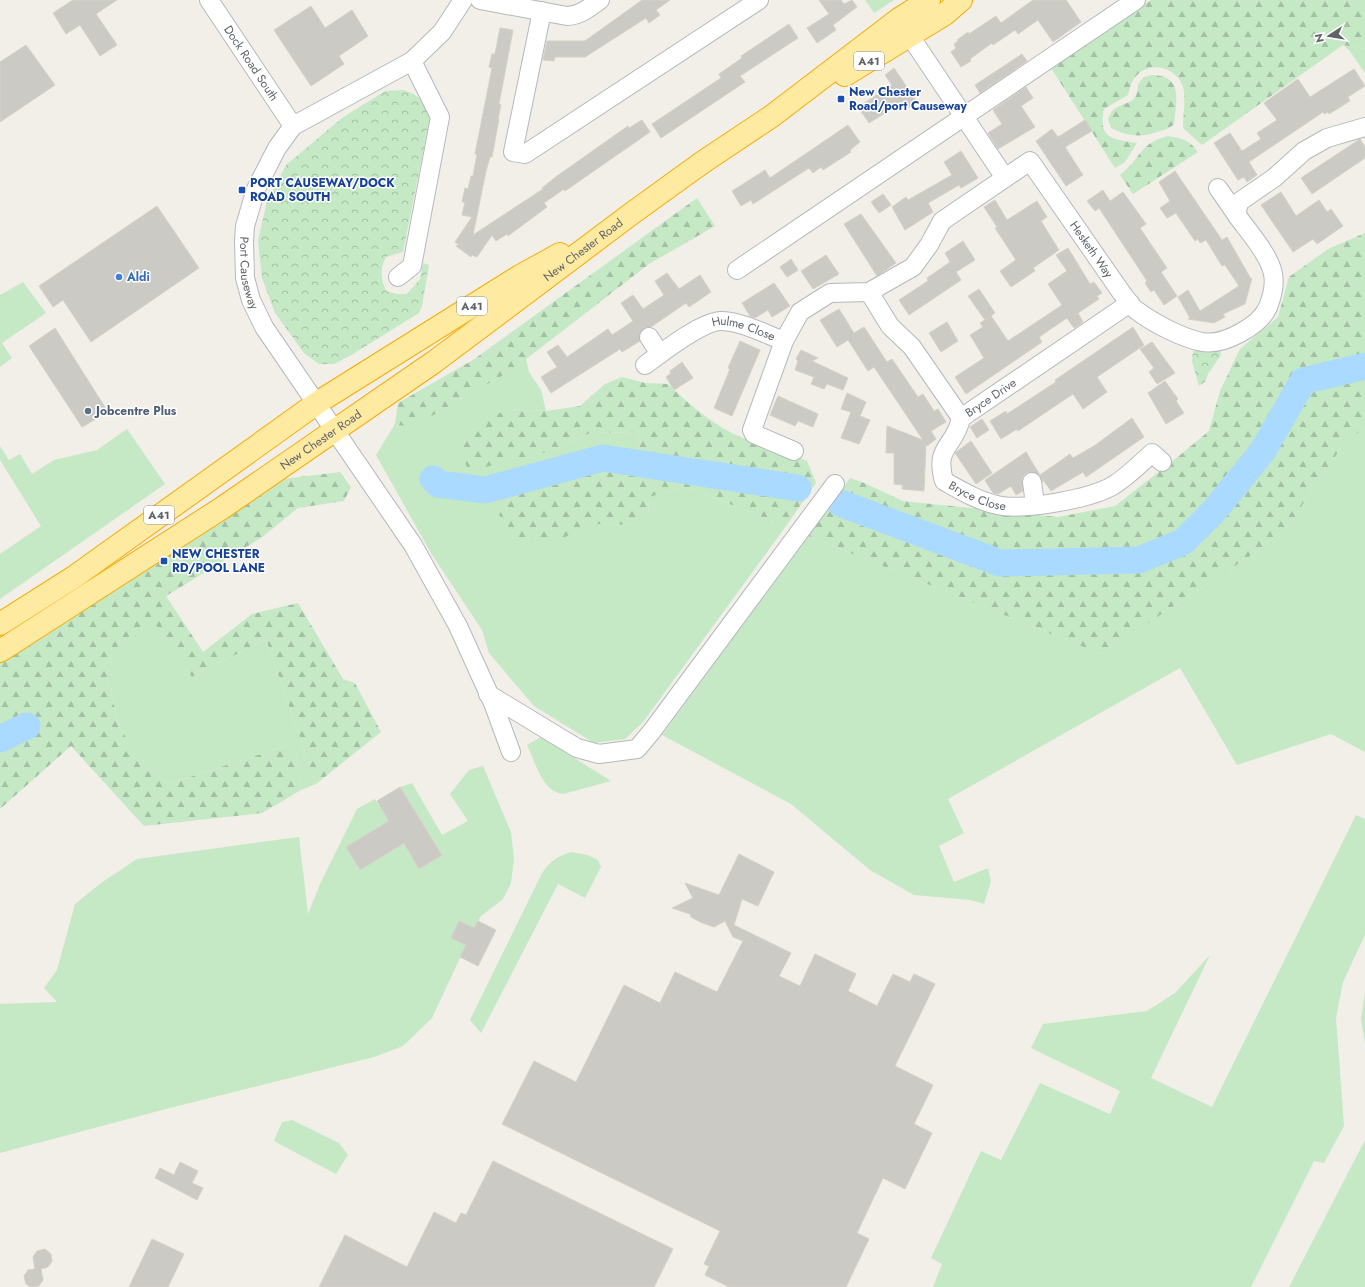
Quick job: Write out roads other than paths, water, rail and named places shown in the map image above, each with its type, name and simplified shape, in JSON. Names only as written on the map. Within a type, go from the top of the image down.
[{"type":"highway","name":"New Chester Road","points":[[0,651],[222,508],[434,362],[631,214],[703,162],[772,116],[879,56],[929,0]]},
{"type":"highway","name":"New Chester Road","points":[[904,27],[945,14],[961,0]]},
{"type":"highway","name":"New Chester Road","points":[[0,624],[74,577],[317,403],[520,276],[631,214]]},
{"type":"street","name":"Dock Road South","points":[[208,0],[293,126]]},
{"type":"street","name":"Port Causeway","points":[[462,0],[442,32],[412,61],[293,126],[277,148],[256,189],[250,207],[244,242],[245,278],[251,300],[264,327],[413,545],[458,626],[488,694],[511,752]]},
{"type":"street","points":[[480,0],[567,16],[575,16],[600,0]]},
{"type":"street","points":[[542,11],[513,152],[525,154],[760,0]]},
{"type":"street","points":[[737,270],[1136,0]]},
{"type":"street","points":[[904,27],[1005,178]]},
{"type":"street","points":[[398,277],[412,266],[440,117],[412,61]]},
{"type":"street","points":[[1238,217],[1236,211],[1239,202],[1274,178],[1304,152],[1327,138],[1365,127]]},
{"type":"street","name":"Hesketh Way","points":[[1005,178],[1030,161],[1136,310],[1191,340],[1204,342],[1229,338],[1246,329],[1260,319],[1268,308],[1273,290],[1273,273],[1265,256],[1218,188]]},
{"type":"street","name":"Hulme Close","points":[[645,365],[687,336],[709,324],[720,321],[733,322],[784,341],[800,312],[830,293],[869,292],[913,267],[929,245],[942,221],[1005,178]]},
{"type":"street","name":"Bryce Drive","points":[[869,292],[890,326],[912,346],[961,418],[1130,303]]},
{"type":"street","points":[[649,337],[660,354]]},
{"type":"street","points":[[784,341],[752,430],[754,434],[794,451]]},
{"type":"street","name":"Bryce Close","points":[[961,418],[955,436],[942,454],[940,469],[944,481],[972,496],[997,505],[1014,506],[1035,504],[1070,499],[1095,493],[1114,485],[1152,453],[1162,462]]},
{"type":"street","points":[[1032,482],[1035,504]]},
{"type":"street","points":[[488,694],[577,748],[599,754],[636,749],[652,732],[835,484]]},
{"type":"waterway","points":[[840,503],[1000,563],[1139,560],[1183,542],[1214,511],[1262,452],[1303,381],[1365,366]]},
{"type":"waterway","points":[[433,479],[438,484],[485,490],[603,458],[798,488]]},
{"type":"waterway","points":[[0,739],[27,726]]},
{"type":"place","name":"New Chester Road/port Causeway","points":[[841,99]]},
{"type":"place","name":"PORT CAUSEWAY/DOCK ROAD SOUTH","points":[[242,190]]},
{"type":"place","name":"Aldi","points":[[119,277]]},
{"type":"place","name":"Jobcentre Plus","points":[[88,411]]},
{"type":"place","name":"NEW CHESTER RD/POOL LANE","points":[[164,561]]}]
